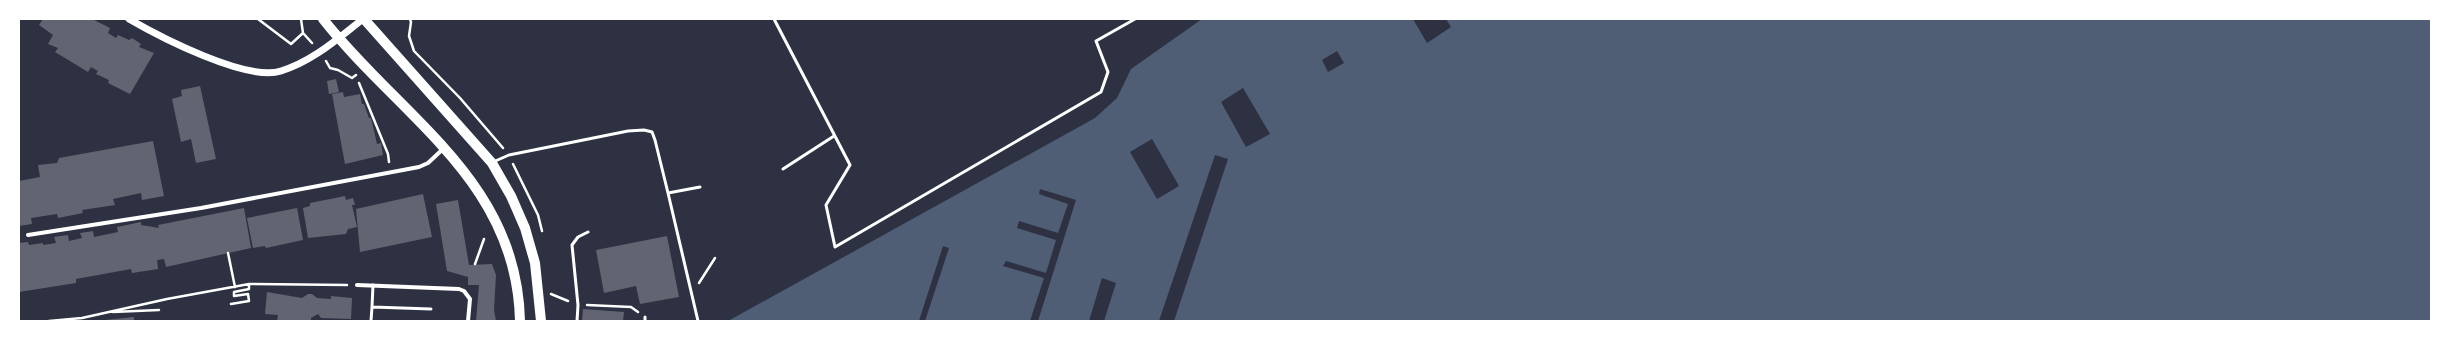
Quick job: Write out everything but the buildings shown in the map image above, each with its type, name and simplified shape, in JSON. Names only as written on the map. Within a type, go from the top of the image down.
[{"type":"main road","points":[[323,19],[338,38],[445,147],[476,185],[507,245],[515,276],[520,321]]},
{"type":"main road","points":[[363,19],[492,162],[511,196],[525,228],[535,263],[541,321]]},
{"type":"street","points":[[128,19],[202,55],[248,71],[266,73],[280,72],[307,61],[363,19]]},
{"type":"street","points":[[28,235],[201,208],[419,167],[428,163],[445,147]]},
{"type":"street","points":[[357,285],[459,289],[468,295],[470,304],[468,321]]},
{"type":"lane","points":[[774,19],[850,165],[826,204],[835,247],[1101,92],[1108,72],[1096,41],[1134,19]]},
{"type":"lane","points":[[492,162],[509,155],[628,131],[644,130],[652,132],[698,321]]},
{"type":"lane","points":[[783,169],[834,136]]},
{"type":"lane","points":[[668,193],[700,187]]},
{"type":"lane","points":[[576,321],[578,305],[572,245],[578,237],[588,232]]},
{"type":"lane","points":[[371,321],[373,285]]},
{"type":"lane","points":[[372,307],[431,309]]},
{"type":"path","points":[[258,19],[291,44],[304,33]]},
{"type":"path","points":[[301,19],[304,33],[307,36]]},
{"type":"path","points":[[404,39],[409,36]]},
{"type":"path","points":[[328,64],[330,68],[338,70],[352,78],[355,75]]},
{"type":"path","points":[[359,83],[388,154],[390,172]]},
{"type":"path","points":[[475,264],[484,240]]},
{"type":"path","points":[[228,253],[235,287]]},
{"type":"path","points":[[692,294],[715,258]]},
{"type":"path","points":[[231,304],[249,301],[248,294],[234,296],[234,292],[249,289],[249,284]]},
{"type":"path","points":[[49,321],[82,318],[167,299],[249,284],[357,285]]},
{"type":"path","points":[[552,294],[578,305],[631,307],[645,319]]},
{"type":"path","points":[[105,313],[159,310]]},
{"type":"water","points":[[1202,19],[2431,19],[2431,321],[728,321],[1095,118],[1117,98],[1131,69]]},
{"type":"pier","points":[[1413,19],[1446,19],[1451,27],[1427,43]]},
{"type":"pier","points":[[1337,51],[1344,63],[1328,72],[1322,60]]},
{"type":"pier","points":[[1243,88],[1270,134],[1246,147],[1221,102]]},
{"type":"pier","points":[[1152,139],[1179,186],[1157,199],[1130,152]]},
{"type":"pier","points":[[1215,155],[1228,159],[1174,321],[1159,321]]},
{"type":"pier","points":[[1040,189],[1076,200],[1038,321],[1030,321],[1044,278],[1003,266],[1006,261],[1046,273],[1056,240],[1017,228],[1019,221],[1058,233],[1068,204],[1039,194]]},
{"type":"pier","points":[[943,246],[949,248],[925,321],[919,321]]},
{"type":"pier","points":[[1102,278],[1116,283],[1104,321],[1089,321]]}]
